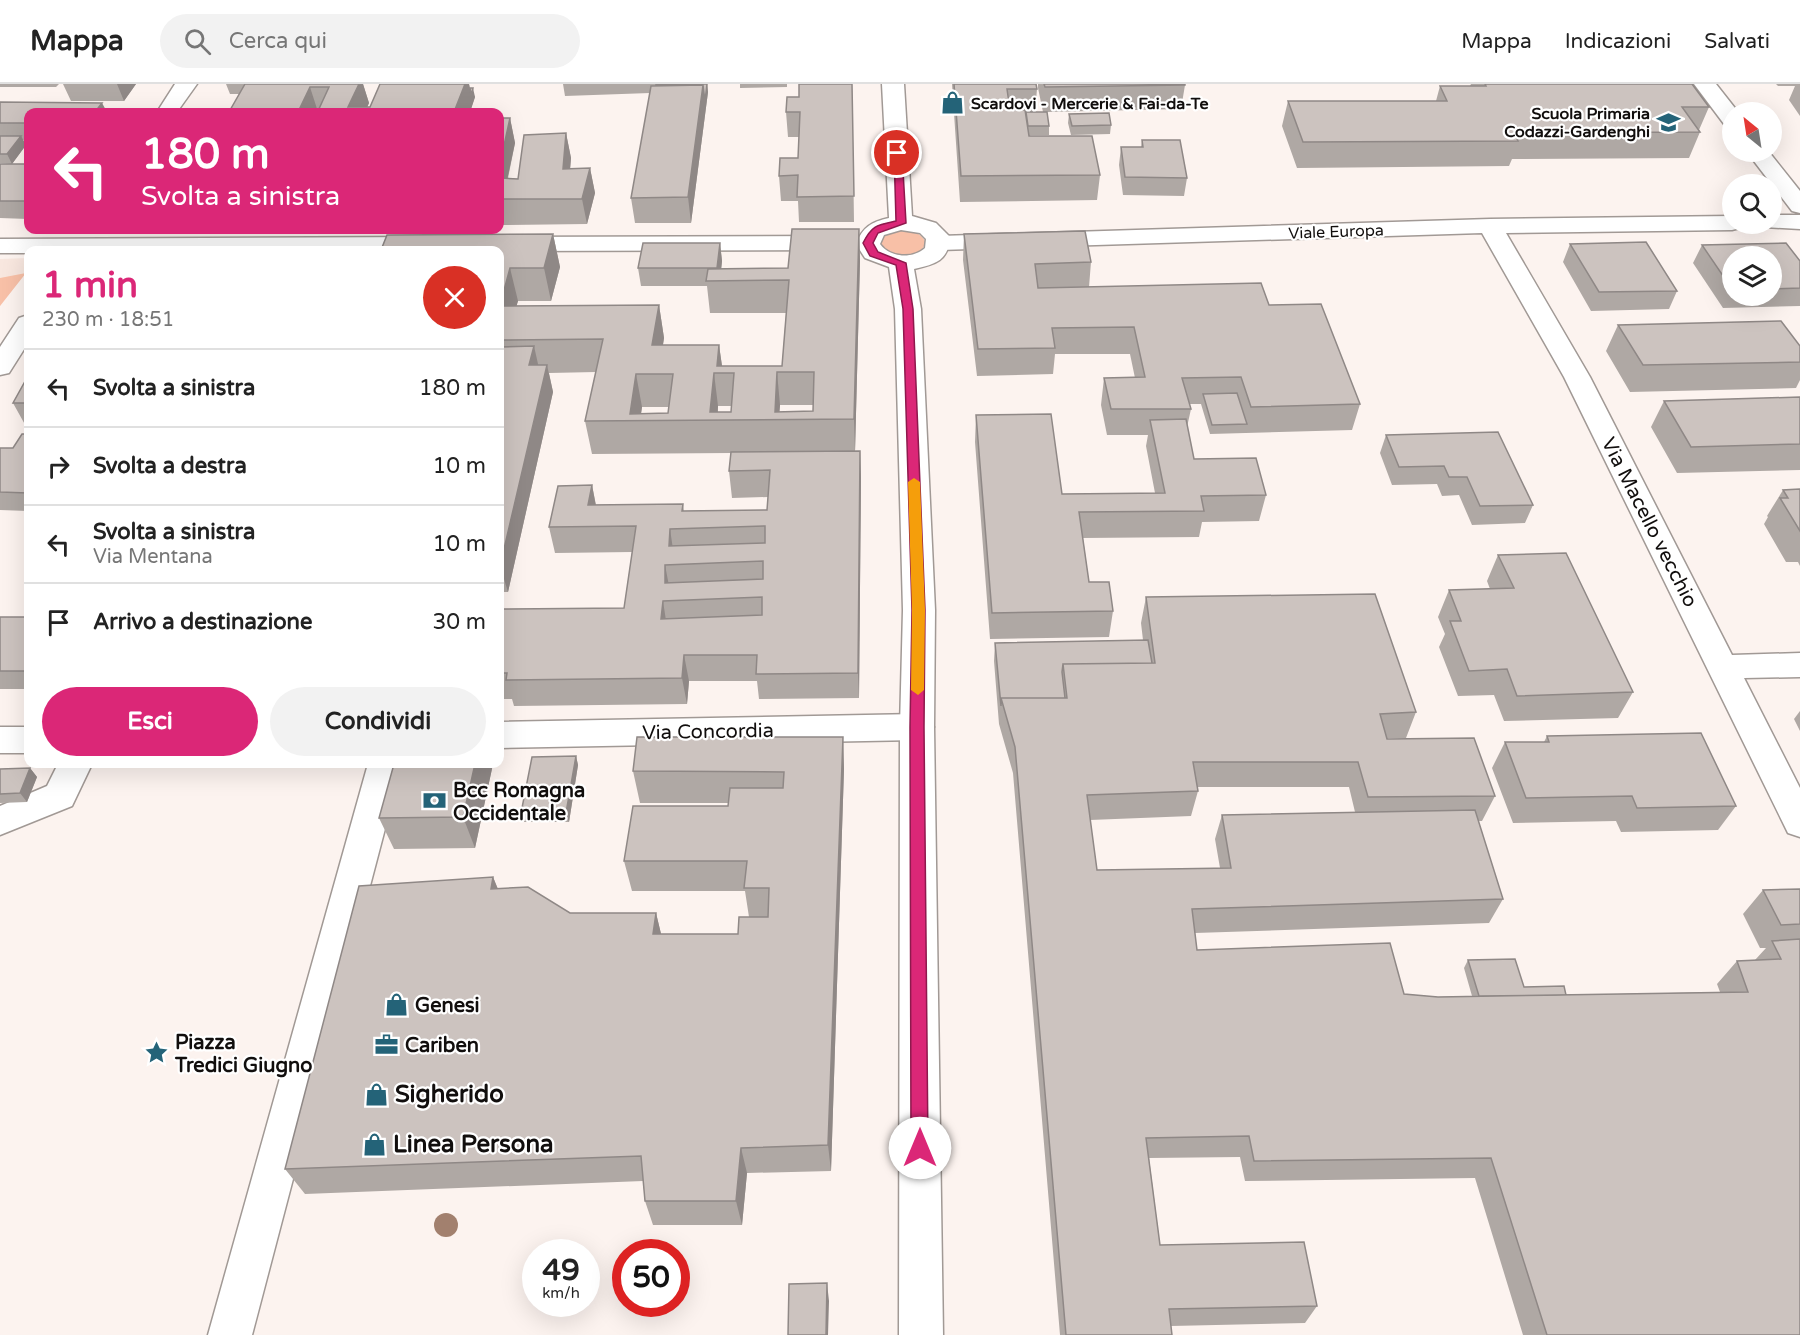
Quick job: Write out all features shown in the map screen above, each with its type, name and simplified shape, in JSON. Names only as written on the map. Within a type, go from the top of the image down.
[{"type":"street","points":[[169,108],[186,84]]},
{"type":"street","points":[[893,84],[901,223]]},
{"type":"street","points":[[1705,84],[1722,106]]},
{"type":"street","points":[[1766,162],[1800,206]]},
{"type":"street","points":[[1782,222],[1800,222]]},
{"type":"street","points":[[901,223],[928,228],[935,232],[940,243],[932,255],[913,262],[901,263],[891,262],[874,254],[868,243],[874,231],[881,227],[901,223]]},
{"type":"street","name":"Viale Europa","points":[[940,243],[1490,226],[1722,223]]},
{"type":"street","name":"Via Macello vecchio","points":[[1490,226],[1577,377],[1800,823]]},
{"type":"street","points":[[0,246],[80,242],[448,244]]},
{"type":"street","points":[[484,244],[868,243]]},
{"type":"street","points":[[901,263],[908,309],[918,587],[921,1335]]},
{"type":"street","points":[[0,367],[24,329]]},
{"type":"street","points":[[1722,667],[1800,665]]},
{"type":"street","name":"Via Concordia","points":[[504,735],[917,727]]},
{"type":"street","points":[[0,740],[24,740]]},
{"type":"street","points":[[0,821],[60,796],[73,768]]},
{"type":"street","points":[[230,1335],[385,768]]},
{"type":"shaded area","points":[[901,230],[919,234],[926,243],[918,252],[906,255],[894,254],[882,249],[879,243],[882,237]]},
{"type":"shaded area","points":[[24,258],[24,274],[0,306],[0,259]]},
{"type":"shaded area","points":[[24,273],[0,306],[0,278]]},
{"type":"building","points":[[245,84],[359,84],[348,107],[370,107],[380,84],[465,84],[456,108],[319,108],[329,87],[310,87],[300,108],[231,108]]},
{"type":"building","points":[[656,84],[707,84],[705,101],[703,85]]},
{"type":"building","points":[[799,84],[852,84],[854,196],[797,197],[798,175],[779,176],[780,158],[798,158],[800,112],[786,112],[787,97],[799,97]]},
{"type":"building","points":[[954,84],[1036,84],[1037,89],[1007,89],[1010,110],[1025,110],[1029,136],[1092,136],[1100,175],[961,176]]},
{"type":"building","points":[[1044,84],[1185,84],[1185,85],[1045,87]]},
{"type":"building","points":[[1485,84],[1692,84],[1709,107],[1682,107],[1700,132],[1514,133],[1518,141],[1303,142],[1288,101],[1447,101],[1440,86],[1486,86]]},
{"type":"building","points":[[703,85],[688,197],[631,198],[651,86]]},
{"type":"building","points":[[0,102],[102,103],[98,108],[24,108],[24,123],[0,123]]},
{"type":"building","points":[[1026,112],[1047,112],[1049,126],[1028,126]]},
{"type":"building","points":[[1109,113],[1111,125],[1072,126],[1069,114]]},
{"type":"building","points":[[504,118],[510,118],[504,146]]},
{"type":"building","points":[[566,133],[563,169],[590,168],[582,199],[504,199],[504,178],[518,179],[524,135]]},
{"type":"building","points":[[0,136],[21,136],[7,154],[0,154]]},
{"type":"building","points":[[1142,140],[1180,140],[1187,178],[1125,177],[1121,147],[1143,147]]},
{"type":"building","points":[[0,164],[24,164],[24,201],[0,201]]},
{"type":"building","points":[[792,229],[859,229],[854,419],[585,421],[603,339],[504,340],[504,306],[659,305],[652,345],[719,345],[717,366],[782,366],[789,280],[706,281],[708,269],[788,268]],"holes":[[[777,372],[814,372],[813,411],[775,412]],[[714,373],[734,373],[731,412],[710,412]],[[636,374],[673,374],[668,413],[630,414]]]},
{"type":"building","points":[[1085,231],[1091,262],[1035,264],[1038,288],[1261,283],[1269,305],[1321,304],[1360,404],[1251,407],[1241,377],[1182,378],[1191,409],[1111,409],[1104,378],[1145,377],[1134,327],[1052,328],[1055,348],[978,349],[964,234]]},
{"type":"building","points":[[553,234],[544,268],[510,268],[504,290],[504,246],[383,246],[387,235]]},
{"type":"building","points":[[1646,242],[1677,291],[1599,292],[1570,244]]},
{"type":"building","points":[[643,243],[720,243],[717,268],[638,268]]},
{"type":"building","points":[[1786,243],[1800,261],[1800,288],[1782,289],[1782,246],[1722,246],[1722,274],[1702,245]]},
{"type":"building","points":[[1781,321],[1800,346],[1800,362],[1643,365],[1618,325]]},
{"type":"building","points":[[534,346],[529,365],[547,365],[504,549],[504,347]]},
{"type":"building","points":[[24,383],[24,403],[13,403]]},
{"type":"building","points":[[1237,393],[1247,424],[1212,425],[1203,394]]},
{"type":"building","points":[[1800,397],[1800,444],[1691,447],[1664,401]]},
{"type":"building","points":[[1051,414],[1062,494],[1165,493],[1150,420],[1186,419],[1194,459],[1256,458],[1266,495],[1201,496],[1204,511],[1079,512],[1089,582],[1109,582],[1113,611],[992,613],[976,415]]},
{"type":"building","points":[[1498,432],[1533,505],[1480,506],[1467,477],[1449,477],[1444,466],[1399,467],[1386,435]]},
{"type":"building","points":[[24,434],[24,493],[0,492],[0,448],[13,448]]},
{"type":"building","points":[[860,451],[858,673],[756,674],[757,655],[684,655],[682,678],[506,680],[507,673],[504,673],[504,609],[624,608],[636,526],[549,527],[558,486],[592,485],[588,505],[683,504],[682,511],[767,510],[770,470],[729,471],[731,452]],"holes":[[[765,526],[765,543],[669,546],[670,529]],[[763,561],[763,579],[665,583],[665,565]],[[762,597],[762,615],[661,619],[663,601]]]},
{"type":"building","points":[[1800,489],[1800,531],[1780,498],[1788,498],[1783,490]]},
{"type":"building","points":[[1566,553],[1633,692],[1517,696],[1507,669],[1469,671],[1450,621],[1461,621],[1449,590],[1514,588],[1498,555]]},
{"type":"building","points":[[1375,594],[1416,712],[1380,714],[1387,739],[1474,738],[1495,796],[1368,797],[1358,762],[1193,762],[1198,791],[1087,795],[1097,870],[1231,868],[1222,815],[1475,810],[1503,899],[1192,909],[1197,950],[1390,943],[1404,994],[1438,997],[1748,992],[1737,961],[1781,959],[1772,941],[1800,939],[1800,1335],[1547,1335],[1491,1158],[1254,1161],[1249,1136],[1146,1138],[1160,1245],[1304,1242],[1317,1306],[1169,1309],[1172,1335],[1066,1335],[1015,747],[1001,698],[1067,698],[1063,664],[1155,663],[1146,597]]},
{"type":"building","points":[[0,617],[24,617],[24,671],[0,671]]},
{"type":"building","points":[[1148,640],[1152,663],[1063,664],[1065,698],[1001,698],[1001,706],[995,643]]},
{"type":"building","points":[[1701,733],[1736,806],[1637,808],[1632,796],[1526,798],[1505,742],[1549,742],[1547,736]]},
{"type":"building","points":[[637,737],[843,737],[828,1145],[741,1148],[736,1201],[645,1201],[641,1156],[285,1169],[359,886],[493,877],[491,889],[528,887],[570,913],[656,913],[653,934],[738,934],[739,917],[768,917],[769,888],[744,888],[747,861],[624,861],[633,806],[728,806],[730,788],[783,788],[784,772],[633,771]]},
{"type":"building","points":[[576,756],[566,813],[521,813],[532,757]]},
{"type":"building","points":[[30,768],[20,793],[0,794],[0,769]]},
{"type":"building","points":[[393,768],[474,768],[463,817],[379,818]]},
{"type":"building","points":[[1800,889],[1800,924],[1781,925],[1763,890]]},
{"type":"building","points":[[1515,959],[1524,987],[1564,986],[1566,995],[1479,996],[1468,960]]},
{"type":"building","points":[[827,1283],[826,1335],[788,1335],[789,1284]]},
{"type":"slow traffic","points":[[914,482],[919,610],[918,690]]},
{"type":"place","name":"Scardovi - Mercerie & Fai-da-Te","points":[[953,103]]},
{"type":"place","name":"Scuola Primaria Codazzi-Gardenghi","points":[[1668,122]]},
{"type":"place","name":"Bcc Romagna Occidentale","points":[[435,801]]},
{"type":"place","name":"Genesi","points":[[397,1005]]},
{"type":"place","name":"Cariben","points":[[387,1045]]},
{"type":"place","name":"Piazza Tredici Giugno","points":[[157,1053]]},
{"type":"place","name":"Sigherido","points":[[377,1094]]},
{"type":"place","name":"Linea Persona","points":[[375,1144]]},
{"type":"route","points":[[897,153],[901,223],[891,224],[874,231],[868,243],[869,249],[882,259],[901,263],[908,309],[919,610],[917,727],[920,1148]]}]
